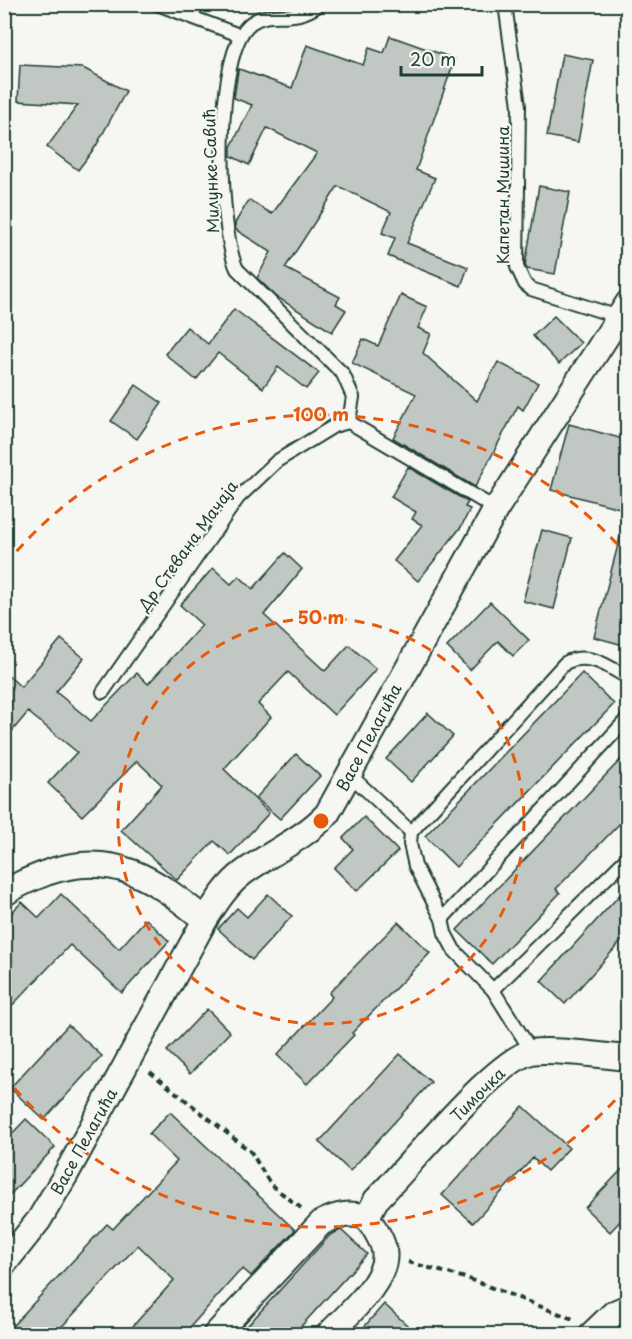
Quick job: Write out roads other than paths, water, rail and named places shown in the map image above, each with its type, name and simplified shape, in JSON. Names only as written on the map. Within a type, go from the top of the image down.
[{"type":"street","name":"Васе Пелагића","points":[[4,1264],[44,1211],[205,920],[222,894],[241,874],[312,830],[327,814],[496,509],[623,310]]},
{"type":"street","points":[[4,894],[31,879],[53,871],[76,865],[100,864],[122,867],[143,875],[205,920]]},
{"type":"street","points":[[532,1052],[627,1058]]},
{"type":"street","name":"Тимочка","points":[[367,1217],[376,1200],[484,1085],[513,1060],[532,1052]]},
{"type":"street","points":[[216,1335],[321,1223],[335,1216],[351,1213],[367,1217],[379,1236],[384,1250],[385,1264],[378,1280],[329,1335]]},
{"type":"street","points":[[594,1333],[614,1313],[627,1306]]},
{"type":"lane","points":[[157,4],[239,35],[251,22],[265,16],[297,16],[320,4]]},
{"type":"lane","name":"Капетан Мишина","points":[[505,4],[512,40],[519,106],[517,267],[531,290],[623,310]]},
{"type":"lane","name":"Милунке Савић","points":[[239,35],[227,73],[223,106],[226,229],[230,255],[237,269],[247,280],[343,374],[353,397],[349,422]]},
{"type":"lane","points":[[349,422],[496,509]]},
{"type":"lane","name":"Др Стевана Мачаја","points":[[103,692],[238,498],[277,461],[334,426],[349,422]]},
{"type":"lane","points":[[532,1052],[493,990],[454,950],[445,933],[442,919],[415,866],[410,844],[411,832],[565,663],[574,658],[587,658],[601,662],[627,678]]},
{"type":"lane","points":[[442,919],[627,718]]},
{"type":"lane","points":[[349,774],[411,832]]},
{"type":"lane","points":[[493,990],[627,857]]}]
